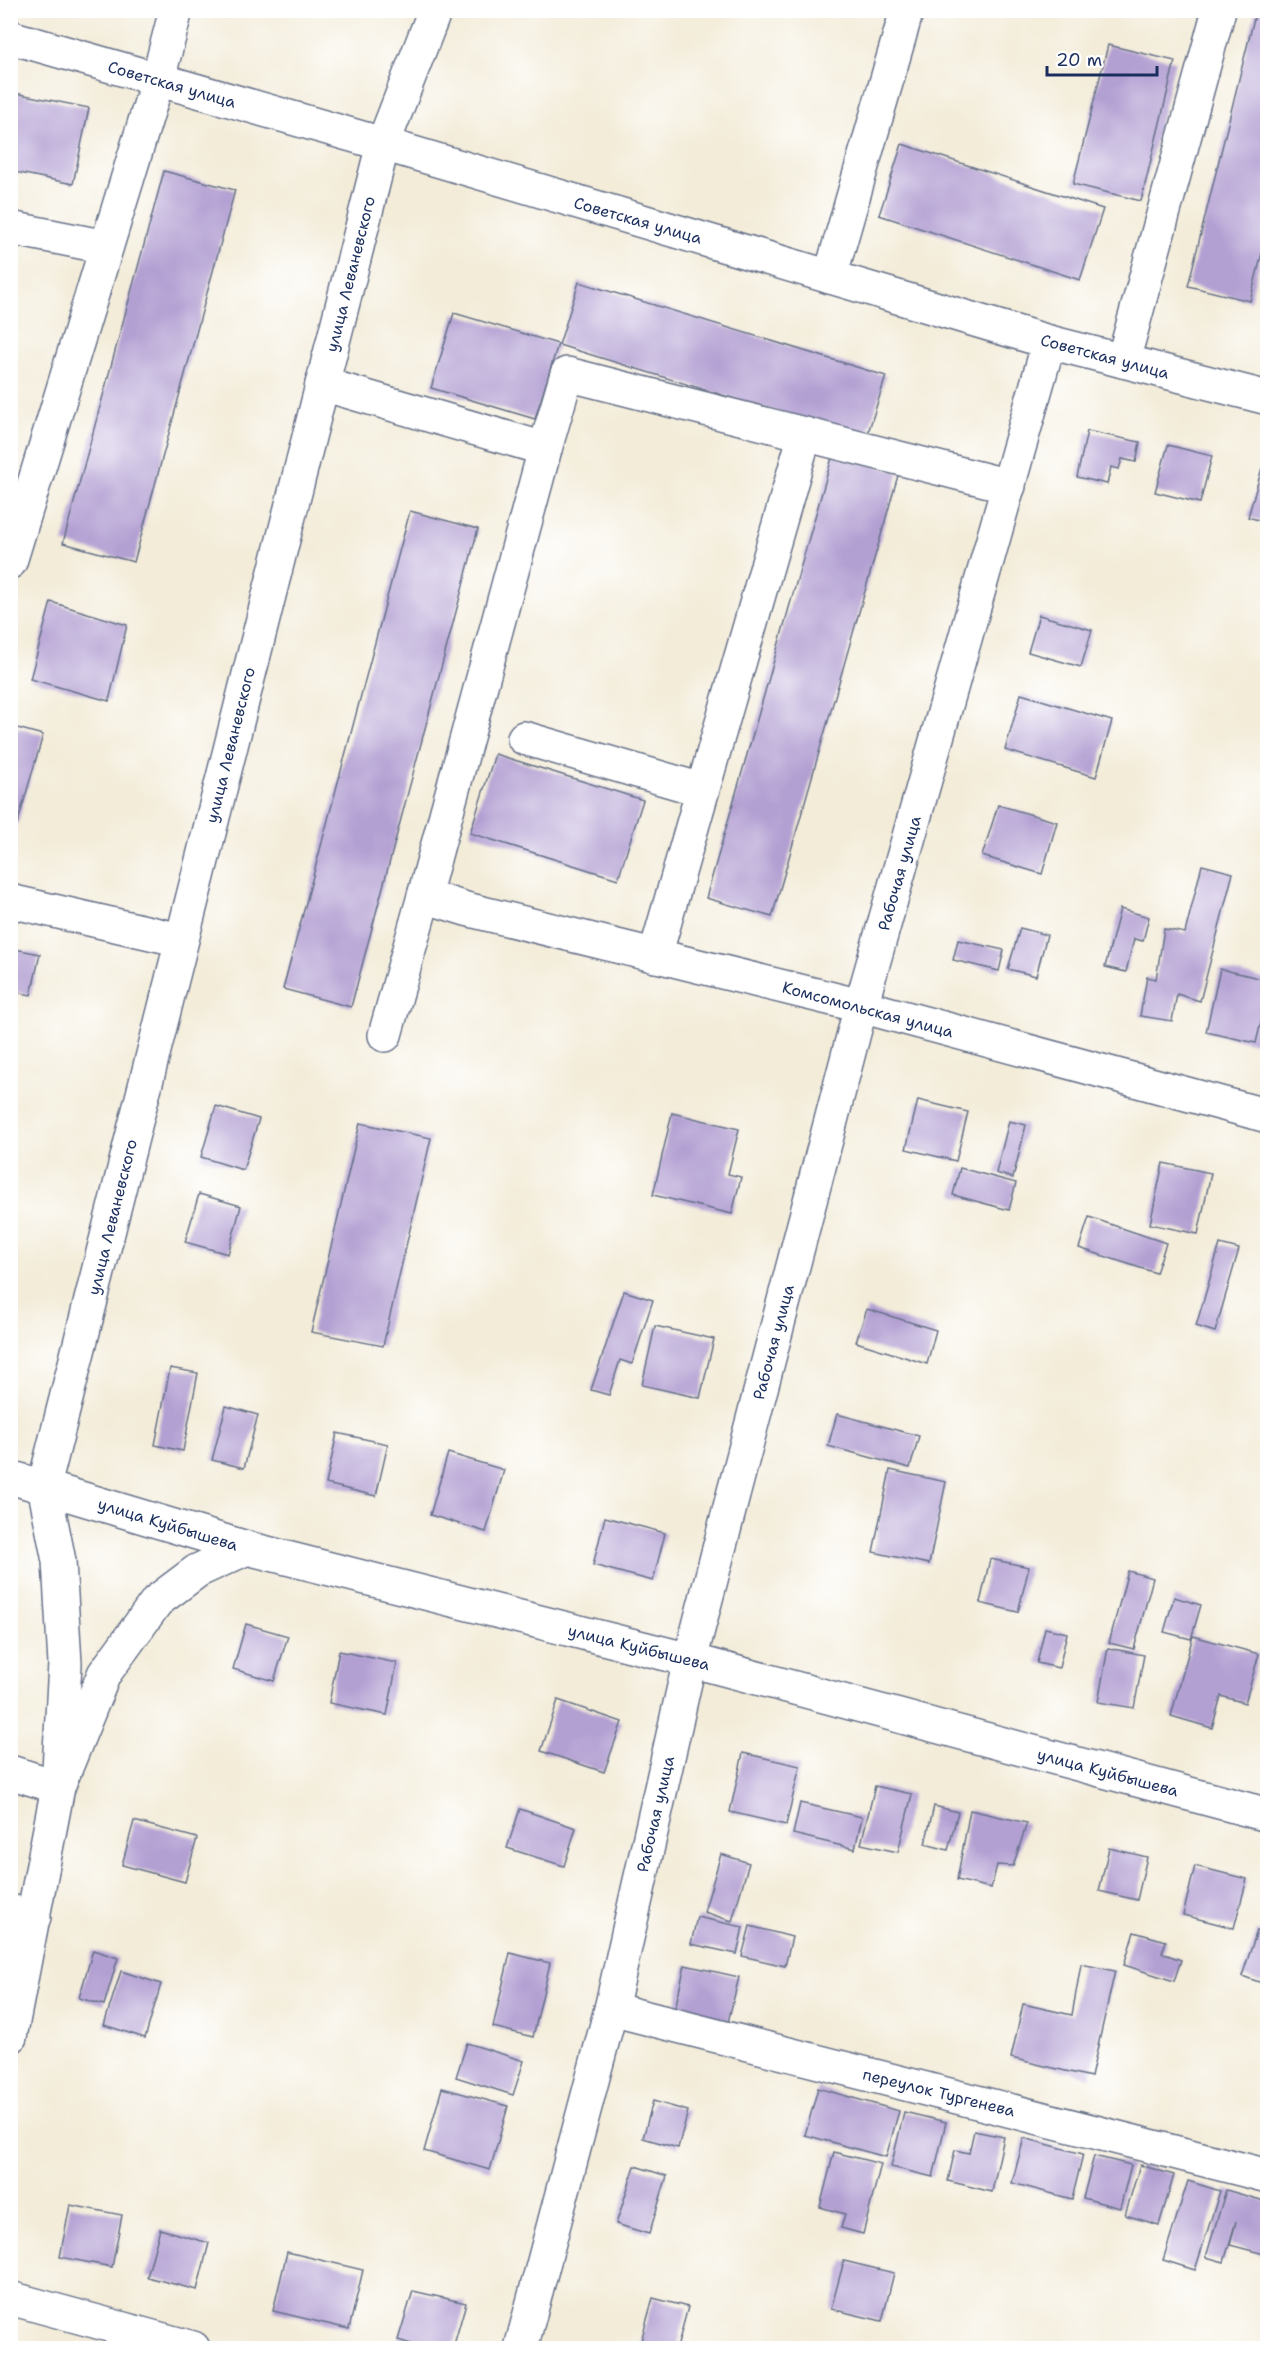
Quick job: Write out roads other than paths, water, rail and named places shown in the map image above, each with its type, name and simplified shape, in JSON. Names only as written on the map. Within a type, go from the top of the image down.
[{"type":"street","points":[[10,562],[158,79],[176,10]]},
{"type":"street","name":"улица Леваневского","points":[[44,1486],[383,144],[435,10]]},
{"type":"street","points":[[830,277],[907,10]]},
{"type":"street","points":[[1123,361],[1219,10]]},
{"type":"street","name":"Советская улица","points":[[10,38],[383,144],[1049,342],[1268,398]]},
{"type":"street","points":[[10,228],[106,247]]},
{"type":"street","name":"Рабочая улица","points":[[521,2349],[611,2009],[690,1660],[861,1006],[1049,342]]},
{"type":"street","points":[[386,1035],[567,374],[1009,486]]},
{"type":"street","points":[[322,384],[545,449]]},
{"type":"street","points":[[655,956],[805,434]]},
{"type":"street","points":[[524,738],[702,790]]},
{"type":"street","name":"Комсомольская улица","points":[[424,896],[466,909],[861,1006],[1268,1116]]},
{"type":"street","points":[[10,901],[181,940]]},
{"type":"street","name":"улица Куйбышева","points":[[10,1477],[247,1548],[690,1660],[1268,1815]]},
{"type":"street","points":[[44,1486],[59,1561],[65,1664],[58,1787]]},
{"type":"street","points":[[10,2037],[22,1914],[58,1787],[104,1674],[157,1601],[197,1571],[247,1548]]},
{"type":"street","points":[[10,1772],[58,1787]]},
{"type":"street","name":"переулок Тургенева","points":[[611,2009],[1268,2176]]},
{"type":"street","points":[[10,2298],[193,2349]]}]
